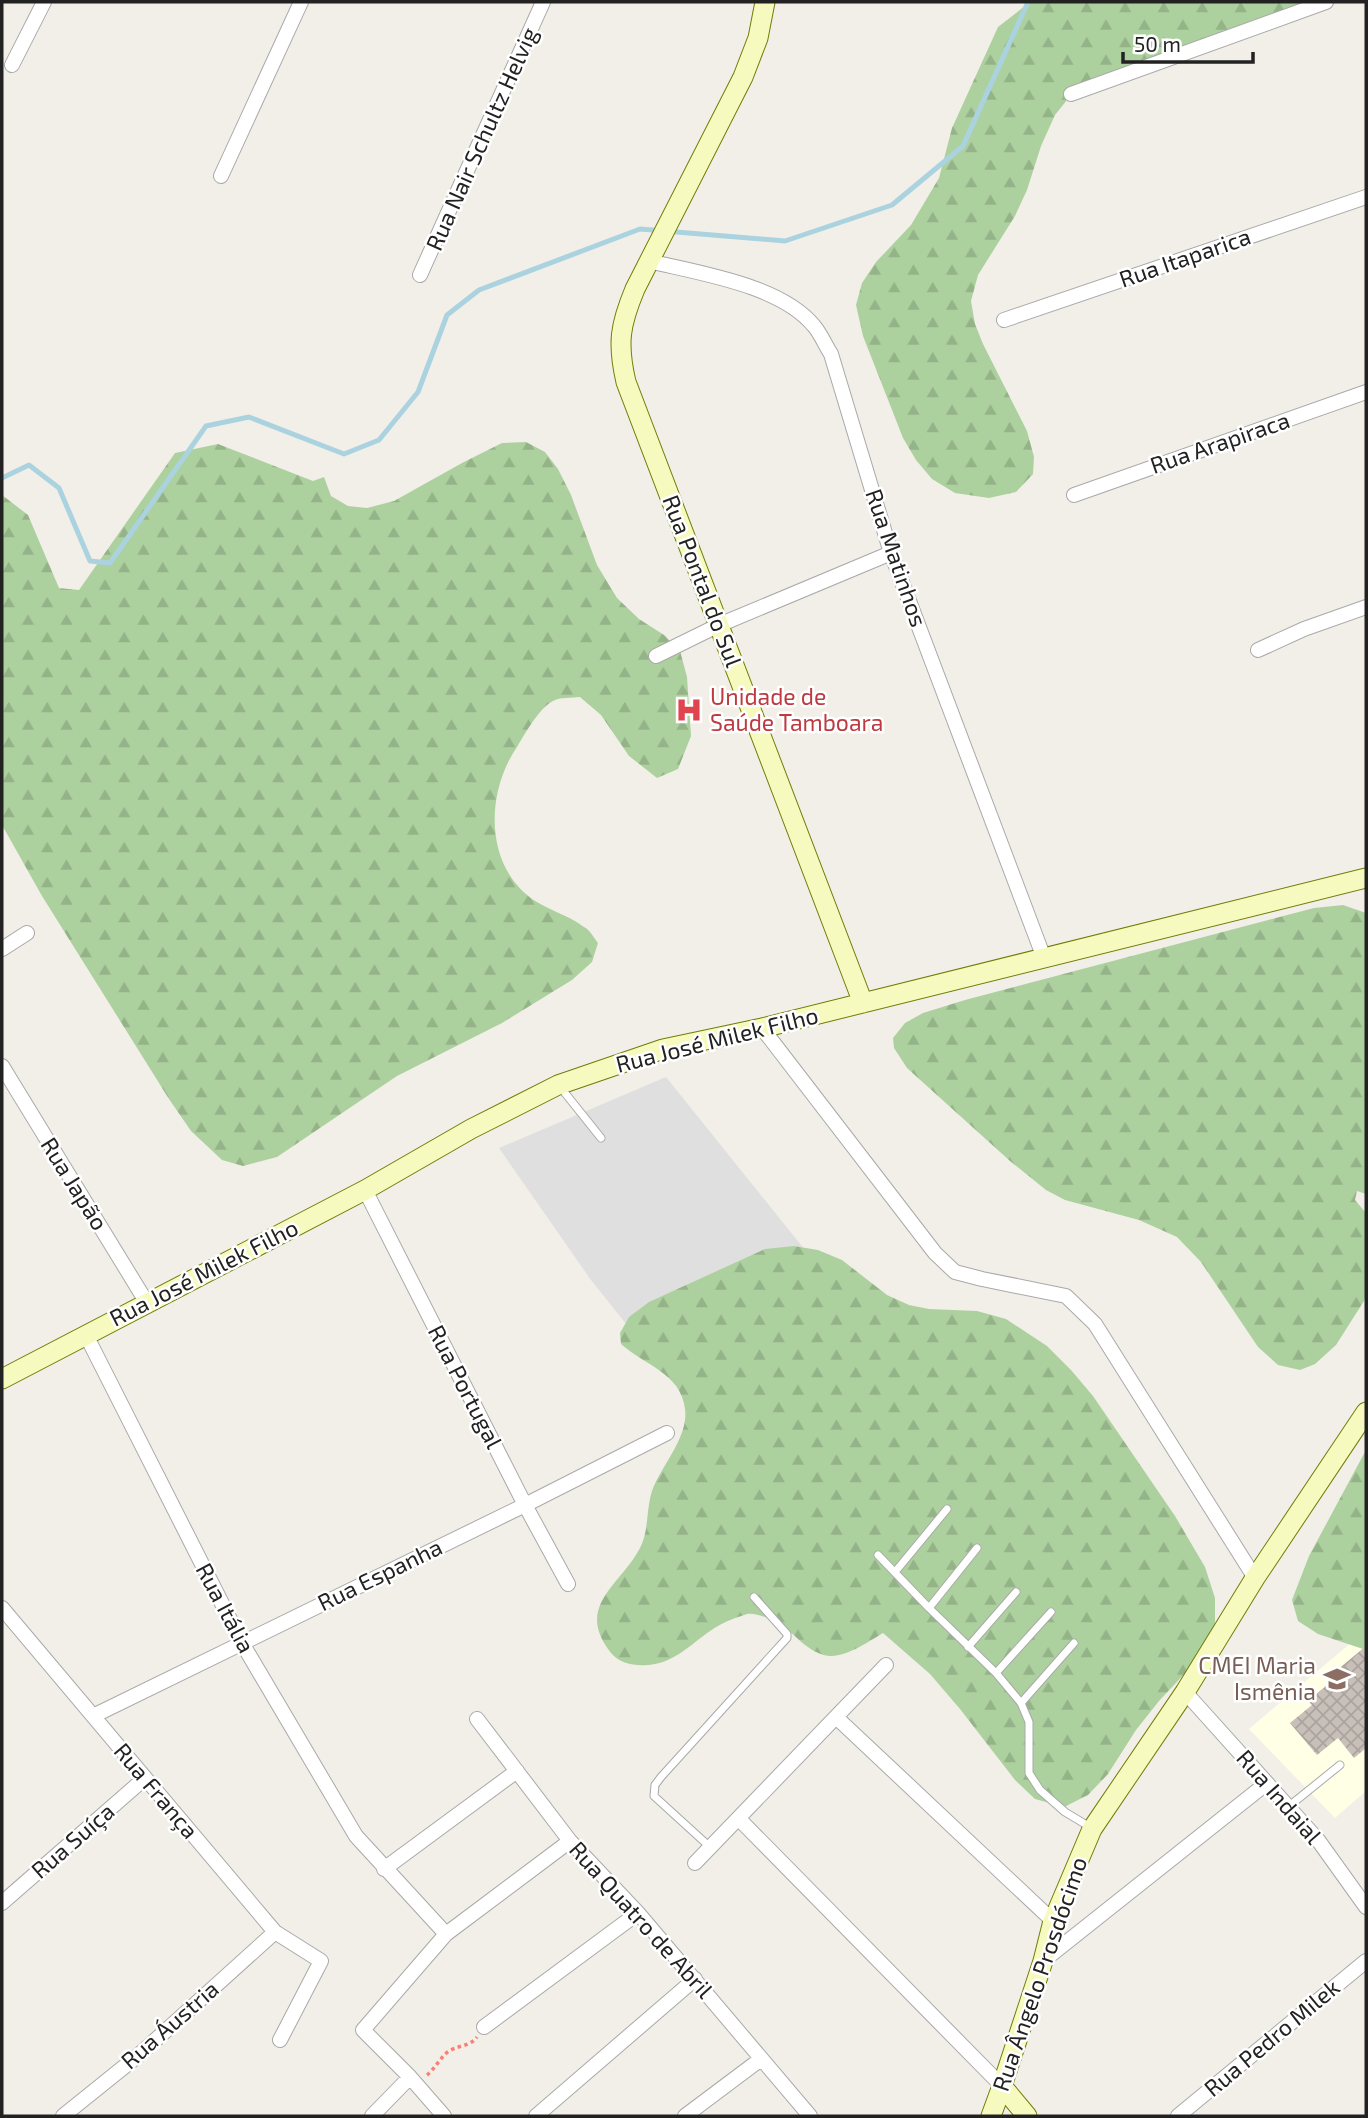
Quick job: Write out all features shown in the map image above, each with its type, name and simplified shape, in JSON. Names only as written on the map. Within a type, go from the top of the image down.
[{"type":"street","points":[[12,65],[44,2]]},
{"type":"street","points":[[221,176],[301,2]]},
{"type":"street","name":"Rua Nair Schultz Helvig","points":[[420,275],[543,2]]},
{"type":"street","name":"Rua Pontal do Sul","points":[[765,2],[758,38],[747,68],[626,311],[620,334],[621,360],[626,382],[863,1003]]},
{"type":"street","points":[[1071,94],[1326,2]]},
{"type":"street","name":"Rua Itaparica","points":[[1004,320],[1366,197]]},
{"type":"street","name":"Rua Matinhos","points":[[649,261],[748,286],[789,304],[814,325],[831,354],[891,553],[1044,958]]},
{"type":"street","name":"Rua Arapiraca","points":[[1074,495],[1366,392]]},
{"type":"street","points":[[656,656],[719,625],[891,553]]},
{"type":"street","points":[[1258,650],[1304,629],[1366,607]]},
{"type":"street","name":"Rua José Milek Filho","points":[[2,1379],[365,1190],[471,1129],[558,1085],[663,1049],[762,1028],[1366,878]]},
{"type":"street","points":[[2,949],[27,933]]},
{"type":"street","points":[[762,1028],[935,1253],[955,1272],[1066,1296],[1095,1324],[1255,1578]]},
{"type":"street","name":"Rua Japão","points":[[2,1066],[147,1303]]},
{"type":"street","name":"Rua Portugal","points":[[365,1190],[568,1584]]},
{"type":"street","name":"Rua Itália","points":[[86,1335],[242,1643],[356,1836],[446,1934]]},
{"type":"street","name":"Rua Ângelo Prosdócimo","points":[[991,2116],[1053,1922],[1092,1829],[1185,1692],[1255,1578],[1366,1412]]},
{"type":"street","name":"Rua Espanha","points":[[93,1716],[667,1433]]},
{"type":"street","name":"Rua França","points":[[4,1617],[93,1716],[275,1931],[321,1961],[280,2040]]},
{"type":"street","points":[[695,1863],[886,1665]]},
{"type":"street","name":"Rua Indaial","points":[[1185,1692],[1318,1840],[1366,1907]]},
{"type":"street","points":[[837,1718],[1053,1922]]},
{"type":"street","name":"Rua Quatro de Abril","points":[[477,1719],[570,1841],[638,1913],[810,2116]]},
{"type":"street","points":[[384,1869],[517,1771]]},
{"type":"street","name":"Rua Suíça","points":[[2,1903],[145,1778]]},
{"type":"street","points":[[1042,1961],[1267,1783]]},
{"type":"street","points":[[738,1819],[1002,2086],[1027,2116]]},
{"type":"street","points":[[444,2116],[363,2030],[446,1934],[570,1841]]},
{"type":"street","points":[[484,2027],[638,1913]]},
{"type":"street","name":"Rua Áustria","points":[[63,2116],[140,2054],[275,1931]]},
{"type":"street","name":"Rua Pedro Milek","points":[[1178,2116],[1366,1961]]},
{"type":"street","points":[[536,2116],[695,1979]]},
{"type":"street","points":[[685,2116],[761,2059]]},
{"type":"street","points":[[372,2116],[410,2077]]},
{"type":"lane","points":[[558,1085],[601,1138]]},
{"type":"lane","points":[[895,1572],[947,1509]]},
{"type":"lane","points":[[929,1608],[977,1548]]},
{"type":"lane","points":[[878,1555],[996,1673],[1021,1703],[1029,1722],[1029,1773],[1040,1790],[1065,1812],[1092,1829]]},
{"type":"lane","points":[[968,1647],[1016,1591]]},
{"type":"lane","points":[[711,1847],[654,1796],[653,1792],[662,1777],[788,1638],[754,1597]]},
{"type":"lane","points":[[996,1673],[1051,1612]]},
{"type":"lane","points":[[1021,1703],[1074,1643]]},
{"type":"lane","points":[[1288,1807],[1340,1765]]},
{"type":"path","points":[[410,2077],[424,2076],[433,2070],[448,2050],[475,2041],[484,2027]]},
{"type":"shaded area","points":[[666,1077],[826,1276],[662,1369],[591,1280],[499,1148]]},
{"type":"shaded area","name":"CMEI Maria Ismênia","points":[[1366,1630],[1366,1791],[1335,1818],[1249,1729]]},
{"type":"green space","points":[[1030,2],[1339,2],[1091,85],[1067,100],[1055,115],[1041,146],[1027,190],[1015,216],[978,275],[971,301],[975,324],[983,344],[1027,431],[1034,457],[1033,474],[1016,492],[989,498],[955,493],[932,479],[916,460],[903,438],[863,336],[856,305],[862,283],[876,262],[911,225],[939,178],[952,128],[998,27]]},
{"type":"green space","points":[[526,442],[545,452],[558,469],[571,495],[597,565],[617,598],[680,651],[687,677],[691,736],[678,769],[657,778],[629,756],[601,715],[580,697],[559,699],[548,704],[517,747],[500,785],[495,806],[498,847],[505,867],[516,884],[532,899],[590,932],[598,943],[592,962],[572,980],[502,1023],[397,1076],[277,1157],[243,1166],[222,1160],[191,1131],[169,1099],[42,896],[2,825],[2,495],[28,515],[59,588],[79,590],[175,453],[218,444],[313,481],[324,477],[331,496],[348,506],[367,508],[394,501],[502,443]]},
{"type":"green space","points":[[1343,905],[1366,913],[1366,1194],[1357,1191],[1355,1200],[1366,1213],[1366,1294],[1336,1345],[1315,1364],[1300,1370],[1278,1365],[1258,1347],[1201,1262],[1177,1237],[1139,1220],[1065,1200],[1046,1190],[907,1068],[894,1048],[893,1038],[905,1023],[923,1013],[1314,908]]},
{"type":"green space","points":[[794,1246],[818,1250],[842,1260],[887,1295],[909,1305],[929,1309],[977,1311],[1006,1319],[1047,1346],[1093,1396],[1175,1516],[1205,1567],[1215,1598],[1215,1627],[1189,1669],[1159,1701],[1136,1730],[1108,1774],[1088,1795],[1064,1807],[1035,1799],[1015,1780],[930,1674],[883,1633],[850,1651],[830,1656],[808,1647],[774,1620],[747,1614],[718,1626],[664,1662],[643,1665],[625,1663],[615,1657],[601,1637],[597,1622],[599,1609],[604,1597],[640,1548],[645,1535],[652,1491],[678,1441],[685,1420],[685,1409],[677,1387],[660,1371],[621,1344],[620,1333],[629,1317],[649,1302],[765,1249]]},
{"type":"green space","points":[[1366,1450],[1366,1650],[1318,1634],[1298,1621],[1292,1600],[1309,1556]]},
{"type":"building","points":[[1366,1646],[1366,1748],[1354,1758],[1338,1738],[1317,1755],[1290,1723],[1312,1705],[1308,1701],[1339,1675],[1336,1671]]},
{"type":"waterway","points":[[2,478],[29,465],[59,488],[90,561],[110,563],[206,426],[249,417],[344,454],[379,440],[418,392],[447,315],[479,290],[640,229],[785,241],[892,205],[963,146],[1028,2]]},
{"type":"place","name":"Unidade de Saúde Tamboara","points":[[689,710]]},
{"type":"place","name":"CMEI Maria Ismênia","points":[[1337,1679]]}]
